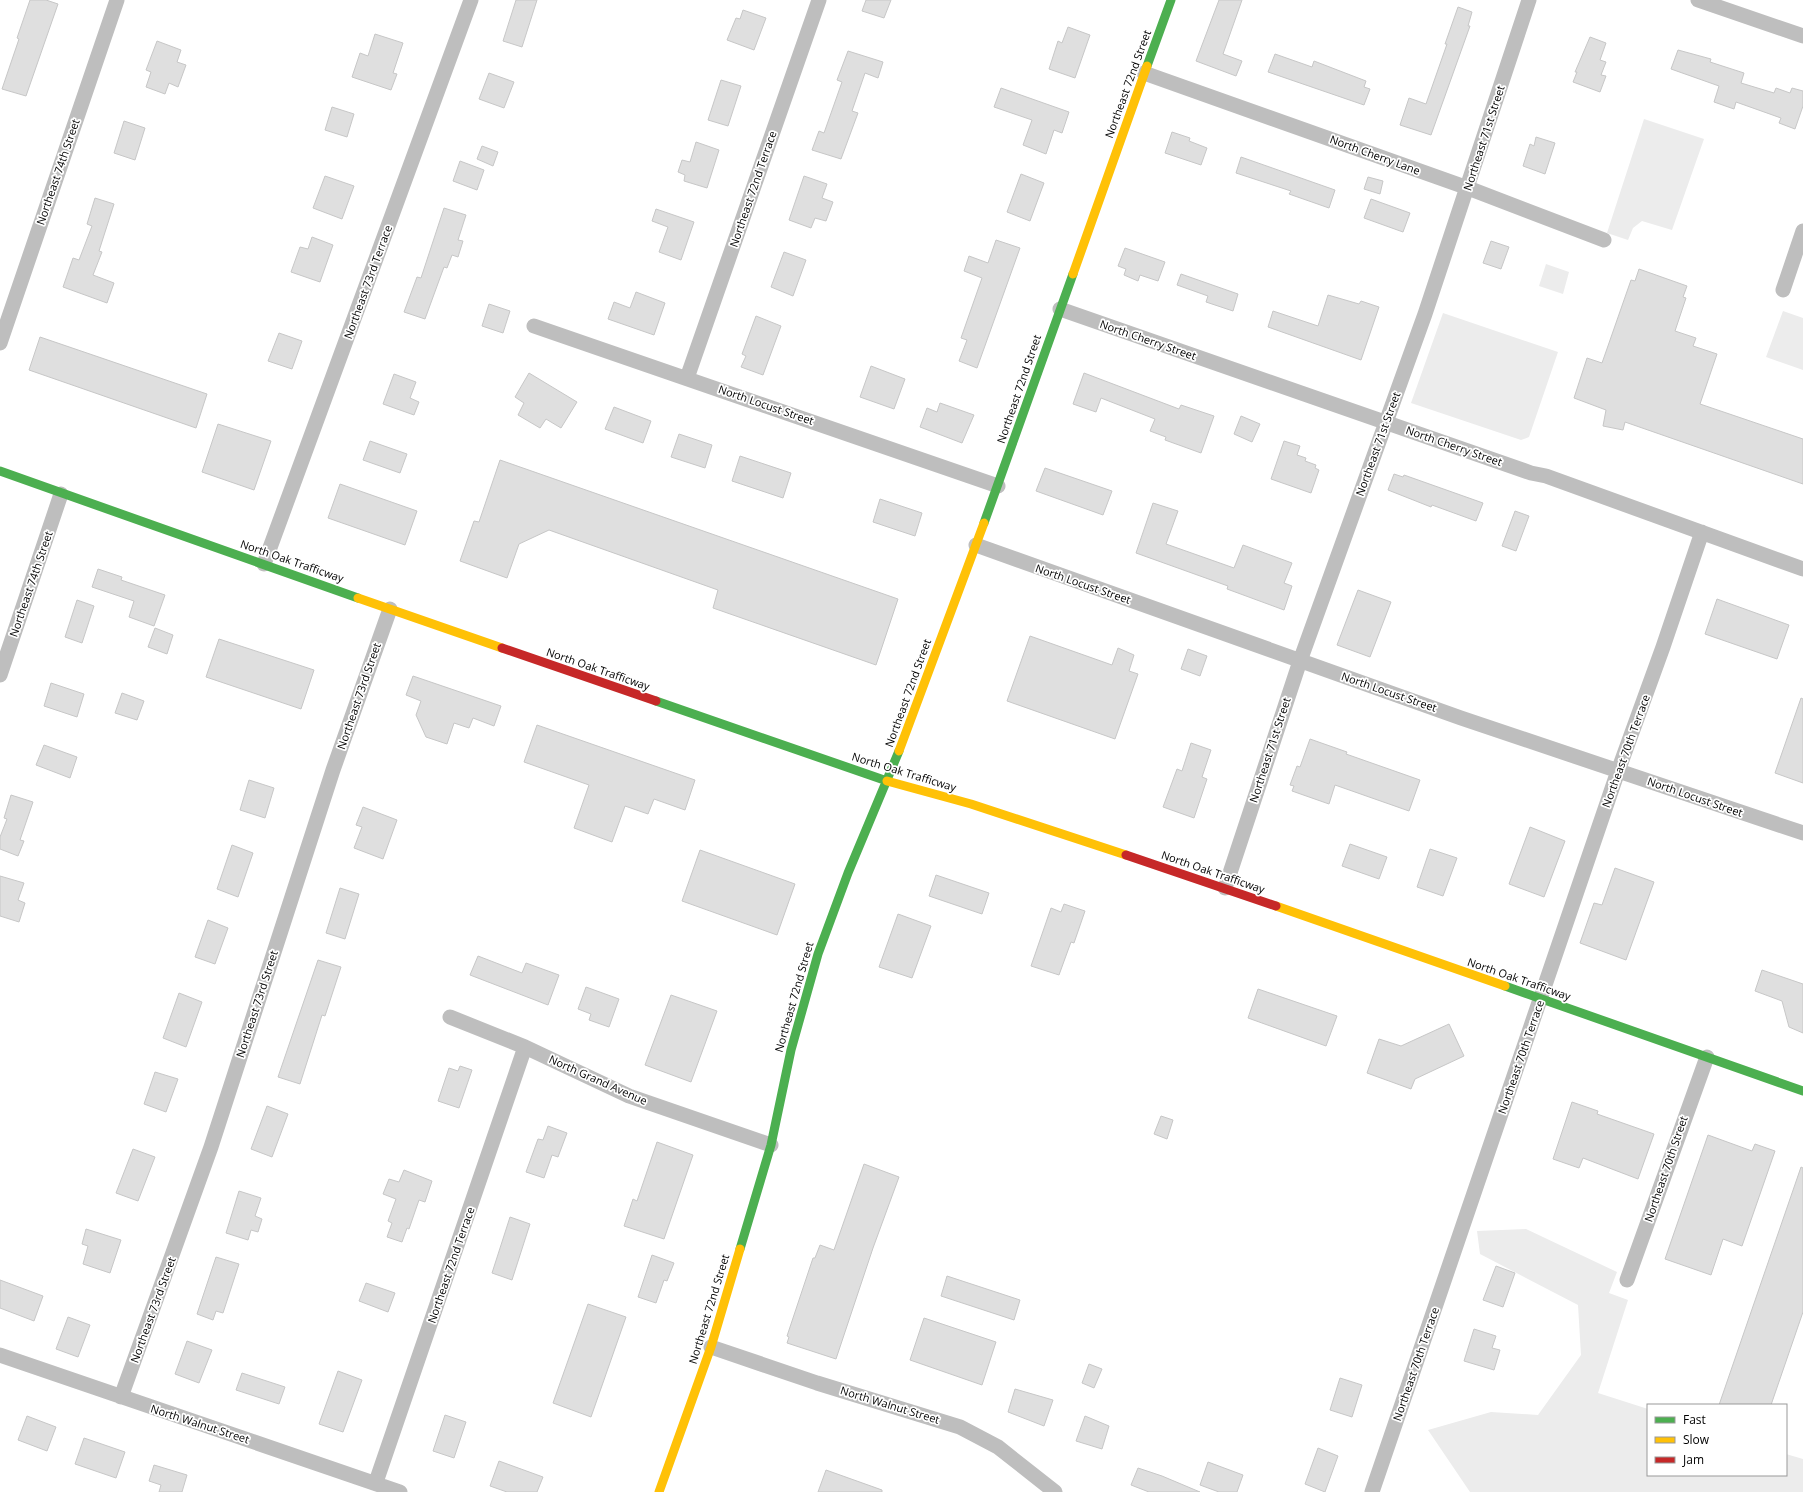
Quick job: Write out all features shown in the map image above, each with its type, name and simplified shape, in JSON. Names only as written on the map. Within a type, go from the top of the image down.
[{"type":"main road","name":"Northeast 72nd Street","points":[[659,1492],[711,1347],[772,1145],[791,1050],[818,954],[848,873],[887,782],[998,486],[1171,0]]},
{"type":"main road","name":"North Oak Trafficway","points":[[0,471],[61,494],[887,782],[971,804],[1225,888],[1803,1091]]},
{"type":"street","name":"Northeast 74th Street","points":[[0,343],[117,0]]},
{"type":"street","name":"Northeast 73rd Terrace","points":[[264,564],[471,0]]},
{"type":"street","name":"Northeast 72nd Terrace","points":[[687,378],[819,0]]},
{"type":"street","name":"Northeast 71st Street","points":[[1225,888],[1300,661],[1468,188],[1529,0]]},
{"type":"street","points":[[1698,0],[1803,36]]},
{"type":"street","name":"North Cherry Lane","points":[[1144,73],[1468,188],[1604,240]]},
{"type":"street","points":[[1783,290],[1803,231]]},
{"type":"street","name":"North Cherry Street","points":[[1060,309],[1531,472],[1559,480],[1803,568]]},
{"type":"street","name":"North Locust Street","points":[[534,326],[998,486]]},
{"type":"street","name":"Northeast 74th Street","points":[[0,674],[61,494]]},
{"type":"street","name":"Northeast 70th Terrace","points":[[1372,1492],[1618,771],[1663,647],[1702,532]]},
{"type":"street","name":"North Locust Street","points":[[976,545],[1300,661],[1803,833]]},
{"type":"street","name":"Northeast 73rd Street","points":[[122,1397],[211,1148],[333,770],[390,609]]},
{"type":"street","name":"North Grand Avenue","points":[[450,1017],[525,1047],[629,1096],[772,1145]]},
{"type":"street","name":"Northeast 72nd Terrace","points":[[376,1482],[525,1047]]},
{"type":"street","name":"Northeast 70th Street","points":[[1627,1280],[1707,1057]]},
{"type":"street","name":"North Walnut Street","points":[[711,1347],[817,1383],[960,1427],[998,1447],[1055,1492]]},
{"type":"street","name":"North Walnut Street","points":[[0,1355],[376,1482],[400,1492]]},
{"type":"shaded area","points":[[1644,119],[1704,139],[1672,230],[1642,221],[1633,228],[1628,240],[1607,233]]},
{"type":"shaded area","points":[[1546,264],[1569,272],[1563,294],[1539,286]]},
{"type":"shaded area","points":[[1783,311],[1803,318],[1803,370],[1766,357]]},
{"type":"shaded area","points":[[1443,313],[1558,352],[1529,437],[1521,440],[1411,403]]},
{"type":"shaded area","points":[[1526,1229],[1617,1272],[1609,1293],[1628,1300],[1598,1393],[1647,1409],[1647,1476],[1787,1476],[1787,1454],[1803,1459],[1803,1492],[1470,1492],[1428,1430],[1491,1412],[1538,1415],[1581,1355],[1578,1305],[1480,1254],[1477,1231]]},
{"type":"building","points":[[30,0],[46,0],[58,4],[26,96],[2,89],[19,39],[17,38]]},
{"type":"building","points":[[516,0],[537,0],[522,47],[503,41]]},
{"type":"building","points":[[866,0],[891,0],[884,18],[862,11]]},
{"type":"building","points":[[1219,0],[1242,0],[1223,54],[1242,61],[1236,76],[1196,61]]},
{"type":"building","points":[[1458,7],[1472,12],[1468,26],[1470,26],[1431,135],[1400,125],[1409,98],[1426,104]]},
{"type":"building","points":[[743,10],[766,18],[754,50],[727,40],[736,18],[740,19]]},
{"type":"building","points":[[1068,27],[1090,35],[1075,78],[1049,69],[1058,41],[1062,43]]},
{"type":"building","points":[[375,34],[403,43],[393,73],[397,74],[391,90],[352,77],[360,53],[368,56]]},
{"type":"building","points":[[1590,37],[1606,43],[1600,60],[1606,62],[1601,75],[1606,76],[1600,92],[1573,82],[1577,72],[1575,72]]},
{"type":"building","points":[[157,41],[181,50],[177,62],[186,65],[178,87],[169,83],[165,94],[146,87],[151,72],[146,70]]},
{"type":"building","points":[[1678,50],[1711,59],[1710,62],[1744,73],[1741,83],[1774,93],[1776,88],[1790,93],[1792,88],[1803,91],[1803,106],[1795,129],[1779,123],[1781,118],[1736,102],[1734,109],[1714,102],[1719,86],[1671,69]]},
{"type":"building","points":[[848,51],[883,62],[878,78],[865,73],[852,111],[858,113],[841,159],[812,150],[819,131],[824,133],[842,82],[837,80]]},
{"type":"building","points":[[1275,54],[1312,67],[1314,61],[1366,81],[1364,87],[1370,89],[1364,105],[1268,72]]},
{"type":"building","points":[[489,73],[514,82],[504,108],[479,99]]},
{"type":"building","points":[[721,80],[741,86],[728,126],[708,120]]},
{"type":"building","points":[[1001,88],[1069,112],[1062,133],[1054,130],[1046,154],[1023,145],[1032,120],[994,107]]},
{"type":"building","points":[[332,107],[354,114],[347,137],[325,130]]},
{"type":"building","points":[[124,121],[145,128],[135,160],[114,153]]},
{"type":"building","points":[[1172,132],[1190,138],[1189,141],[1207,148],[1201,165],[1165,153]]},
{"type":"building","points":[[1536,137],[1555,143],[1545,174],[1523,166],[1530,144],[1534,146]]},
{"type":"building","points":[[696,142],[719,150],[707,188],[684,181],[685,175],[678,172],[682,160],[690,162]]},
{"type":"building","points":[[482,146],[498,152],[493,166],[477,159]]},
{"type":"building","points":[[1241,157],[1335,190],[1329,208],[1289,194],[1291,191],[1236,173]]},
{"type":"building","points":[[460,161],[484,170],[477,190],[453,181]]},
{"type":"building","points":[[1021,174],[1044,183],[1030,221],[1007,212]]},
{"type":"building","points":[[325,176],[354,186],[342,219],[313,208]]},
{"type":"building","points":[[804,176],[827,184],[822,198],[833,202],[826,221],[815,218],[811,228],[789,220]]},
{"type":"building","points":[[1368,177],[1383,181],[1380,194],[1364,189]]},
{"type":"building","points":[[95,198],[114,204],[99,251],[102,252],[93,275],[114,283],[107,303],[63,287],[73,258],[79,260],[92,226],[87,224]]},
{"type":"building","points":[[1371,199],[1410,213],[1403,232],[1364,218]]},
{"type":"building","points":[[444,208],[466,215],[458,240],[463,241],[458,257],[452,255],[447,268],[444,267],[425,319],[404,312],[417,277],[421,278]]},
{"type":"building","points":[[656,209],[694,222],[681,260],[659,252],[668,227],[652,221]]},
{"type":"building","points":[[312,237],[333,245],[320,282],[291,272],[300,247],[308,249]]},
{"type":"building","points":[[996,240],[1020,248],[977,368],[959,361],[967,340],[961,338],[982,278],[964,271],[969,256],[988,263]]},
{"type":"building","points":[[1491,241],[1509,247],[1501,269],[1483,263]]},
{"type":"building","points":[[1125,248],[1165,262],[1158,281],[1140,275],[1138,281],[1124,275],[1126,269],[1118,266]]},
{"type":"building","points":[[784,252],[806,260],[793,296],[771,287]]},
{"type":"building","points":[[1639,269],[1687,286],[1683,297],[1686,298],[1675,331],[1696,338],[1693,346],[1717,354],[1700,404],[1803,439],[1803,484],[1625,422],[1623,430],[1603,426],[1606,410],[1574,398],[1587,358],[1602,363],[1631,280],[1635,281]]},
{"type":"building","points":[[1181,274],[1238,294],[1233,311],[1206,302],[1208,296],[1177,285]]},
{"type":"building","points":[[636,292],[665,303],[654,335],[608,319],[614,302],[630,308]]},
{"type":"building","points":[[1328,295],[1359,304],[1361,301],[1379,307],[1361,360],[1268,327],[1273,311],[1318,326]]},
{"type":"building","points":[[489,304],[510,311],[503,333],[482,326]]},
{"type":"building","points":[[756,316],[781,326],[763,375],[741,367],[746,356],[742,354]]},
{"type":"building","points":[[279,333],[302,341],[292,369],[268,361]]},
{"type":"building","points":[[40,337],[207,394],[196,428],[29,370]]},
{"type":"building","points":[[871,366],[905,379],[894,409],[860,397]]},
{"type":"building","points":[[529,373],[577,402],[561,428],[546,419],[540,428],[518,415],[524,403],[515,397]]},
{"type":"building","points":[[1084,373],[1179,409],[1181,405],[1214,416],[1201,453],[1165,440],[1166,437],[1150,431],[1155,419],[1101,398],[1096,412],[1073,404]]},
{"type":"building","points":[[394,374],[416,382],[410,398],[419,402],[414,415],[383,404]]},
{"type":"building","points":[[940,403],[974,415],[962,443],[920,427],[927,408],[937,412]]},
{"type":"building","points":[[614,407],[651,421],[643,443],[605,429]]},
{"type":"building","points":[[1241,416],[1260,424],[1252,442],[1234,434]]},
{"type":"building","points":[[218,424],[271,441],[254,490],[202,472]]},
{"type":"building","points":[[679,434],[712,445],[705,468],[671,457]]},
{"type":"building","points":[[370,441],[407,454],[400,473],[363,460]]},
{"type":"building","points":[[1284,441],[1300,446],[1297,455],[1306,458],[1305,461],[1316,465],[1315,468],[1319,470],[1311,493],[1271,479]]},
{"type":"building","points":[[740,456],[791,473],[783,498],[732,481]]},
{"type":"building","points":[[500,460],[898,599],[876,665],[713,608],[718,590],[549,530],[519,544],[507,578],[460,561],[474,521],[479,522]]},
{"type":"building","points":[[1045,468],[1112,491],[1103,515],[1036,491]]},
{"type":"building","points":[[1394,474],[1403,477],[1404,475],[1483,503],[1476,521],[1432,505],[1431,507],[1388,490]]},
{"type":"building","points":[[340,484],[417,511],[405,545],[328,518]]},
{"type":"building","points":[[880,499],[922,513],[915,536],[873,522]]},
{"type":"building","points":[[1153,503],[1178,511],[1166,544],[1234,568],[1243,545],[1292,563],[1284,583],[1292,586],[1284,610],[1227,589],[1228,586],[1136,553]]},
{"type":"building","points":[[1515,511],[1529,516],[1516,551],[1502,546]]},
{"type":"building","points":[[98,569],[122,577],[121,580],[165,595],[154,626],[129,617],[134,601],[92,587]]},
{"type":"building","points":[[1358,590],[1391,602],[1370,657],[1337,645]]},
{"type":"building","points":[[1717,599],[1789,625],[1777,659],[1705,634]]},
{"type":"building","points":[[77,600],[94,606],[82,643],[65,637]]},
{"type":"building","points":[[155,628],[173,635],[167,654],[148,647]]},
{"type":"building","points":[[1030,636],[1112,665],[1118,648],[1134,655],[1129,671],[1138,674],[1115,739],[1007,701]]},
{"type":"building","points":[[219,639],[314,670],[301,709],[206,677]]},
{"type":"building","points":[[1188,649],[1207,656],[1200,676],[1181,669]]},
{"type":"building","points":[[413,676],[501,706],[494,726],[473,718],[469,728],[454,723],[447,744],[426,737],[416,715],[421,701],[406,695]]},
{"type":"building","points":[[51,683],[84,694],[77,717],[44,706]]},
{"type":"building","points":[[122,693],[144,701],[137,720],[115,713]]},
{"type":"building","points":[[1801,698],[1803,699],[1803,783],[1775,773]]},
{"type":"building","points":[[537,725],[695,780],[685,810],[654,799],[648,814],[625,806],[612,842],[574,828],[589,785],[524,762]]},
{"type":"building","points":[[1310,739],[1347,752],[1346,754],[1420,780],[1409,811],[1335,785],[1329,804],[1292,791],[1294,786],[1290,785],[1297,766],[1300,767]]},
{"type":"building","points":[[1191,743],[1211,750],[1202,777],[1207,779],[1194,818],[1163,807],[1177,769],[1182,771]]},
{"type":"building","points":[[44,745],[77,757],[70,778],[36,765]]},
{"type":"building","points":[[249,780],[274,788],[265,818],[240,810]]},
{"type":"building","points":[[11,795],[33,802],[20,840],[24,841],[18,856],[0,849],[0,837],[7,819],[4,818]]},
{"type":"building","points":[[363,807],[397,820],[383,859],[354,848],[362,827],[356,825]]},
{"type":"building","points":[[1530,827],[1565,841],[1544,897],[1509,884]]},
{"type":"building","points":[[1350,844],[1387,857],[1379,879],[1342,866]]},
{"type":"building","points":[[232,845],[253,853],[238,897],[217,889]]},
{"type":"building","points":[[1430,849],[1457,858],[1443,896],[1417,887]]},
{"type":"building","points":[[700,850],[795,884],[777,935],[682,901]]},
{"type":"building","points":[[1615,868],[1654,882],[1626,960],[1580,943],[1594,903],[1602,905]]},
{"type":"building","points":[[936,875],[989,893],[982,914],[929,896]]},
{"type":"building","points":[[0,876],[24,883],[18,900],[25,903],[19,922],[0,916]]},
{"type":"building","points":[[340,888],[359,894],[345,939],[326,933]]},
{"type":"building","points":[[1064,904],[1085,911],[1074,943],[1071,942],[1059,975],[1031,966],[1051,908],[1061,912]]},
{"type":"building","points":[[898,914],[931,926],[912,978],[879,967]]},
{"type":"building","points":[[208,920],[228,928],[215,964],[195,957]]},
{"type":"building","points":[[478,956],[522,973],[526,963],[559,975],[548,1005],[470,975]]},
{"type":"building","points":[[318,960],[341,967],[325,1016],[322,1015],[300,1084],[278,1077]]},
{"type":"building","points":[[1762,970],[1803,984],[1803,1033],[1789,1027],[1782,1001],[1755,991]]},
{"type":"building","points":[[586,987],[619,999],[609,1027],[589,1020],[591,1014],[578,1009]]},
{"type":"building","points":[[1258,989],[1337,1016],[1326,1046],[1248,1018]]},
{"type":"building","points":[[179,993],[202,1002],[186,1047],[163,1038]]},
{"type":"building","points":[[671,995],[717,1011],[691,1082],[645,1065]]},
{"type":"building","points":[[1449,1024],[1464,1056],[1415,1079],[1411,1089],[1367,1073],[1379,1039],[1401,1046]]},
{"type":"building","points":[[460,1066],[472,1070],[459,1108],[438,1101],[449,1068],[458,1071]]},
{"type":"building","points":[[155,1072],[178,1079],[166,1112],[144,1104]]},
{"type":"building","points":[[1572,1102],[1598,1111],[1597,1114],[1654,1134],[1638,1179],[1583,1158],[1579,1168],[1553,1159]]},
{"type":"building","points":[[267,1106],[288,1114],[272,1157],[251,1149]]},
{"type":"building","points":[[1161,1116],[1173,1120],[1167,1139],[1154,1134]]},
{"type":"building","points":[[548,1126],[567,1133],[558,1157],[552,1155],[544,1178],[526,1172],[538,1139],[543,1140]]},
{"type":"building","points":[[1708,1135],[1752,1151],[1755,1144],[1775,1151],[1742,1246],[1723,1239],[1711,1275],[1665,1259]]},
{"type":"building","points":[[657,1142],[693,1155],[664,1239],[624,1226],[633,1199],[637,1201]]},
{"type":"building","points":[[133,1149],[155,1157],[138,1201],[116,1193]]},
{"type":"building","points":[[864,1164],[899,1177],[873,1248],[836,1359],[787,1343],[789,1337],[787,1336],[813,1258],[815,1258],[820,1245],[834,1250]]},
{"type":"building","points":[[1801,1167],[1803,1168],[1803,1312],[1771,1404],[1719,1404]]},
{"type":"building","points":[[404,1170],[432,1181],[425,1202],[419,1200],[409,1229],[407,1228],[402,1242],[387,1237],[392,1223],[388,1221],[396,1199],[383,1194],[389,1179],[399,1182]]},
{"type":"building","points":[[239,1191],[261,1198],[255,1216],[262,1219],[258,1232],[251,1230],[248,1240],[226,1233]]},
{"type":"building","points":[[510,1217],[530,1224],[512,1280],[492,1273]]},
{"type":"building","points":[[86,1229],[121,1240],[110,1273],[83,1264],[88,1246],[82,1244]]},
{"type":"building","points":[[652,1255],[674,1263],[667,1281],[664,1280],[656,1303],[638,1297]]},
{"type":"building","points":[[216,1257],[239,1264],[223,1313],[216,1311],[213,1320],[197,1314]]},
{"type":"building","points":[[1496,1266],[1515,1273],[1503,1307],[1483,1300]]},
{"type":"building","points":[[947,1276],[1020,1300],[1014,1320],[941,1296]]},
{"type":"building","points":[[0,1280],[43,1296],[34,1321],[0,1308]]},
{"type":"building","points":[[366,1283],[395,1293],[388,1312],[359,1301]]},
{"type":"building","points":[[588,1304],[626,1317],[591,1417],[553,1403]]},
{"type":"building","points":[[68,1317],[90,1325],[78,1357],[56,1349]]},
{"type":"building","points":[[924,1318],[996,1342],[982,1385],[910,1360]]},
{"type":"building","points":[[1474,1329],[1496,1336],[1492,1348],[1500,1350],[1494,1370],[1464,1361]]},
{"type":"building","points":[[187,1341],[212,1350],[199,1383],[175,1374]]},
{"type":"building","points":[[1089,1364],[1102,1369],[1094,1388],[1082,1383]]},
{"type":"building","points":[[338,1371],[362,1380],[343,1432],[319,1424]]},
{"type":"building","points":[[242,1373],[285,1387],[279,1404],[236,1390]]},
{"type":"building","points":[[1340,1378],[1362,1385],[1352,1417],[1330,1410]]},
{"type":"building","points":[[1015,1389],[1053,1400],[1044,1426],[1008,1412]]},
{"type":"building","points":[[445,1415],[466,1422],[454,1458],[433,1451]]},
{"type":"building","points":[[27,1416],[56,1427],[47,1451],[18,1440]]},
{"type":"building","points":[[1085,1416],[1109,1426],[1102,1449],[1076,1441]]},
{"type":"building","points":[[84,1438],[125,1452],[116,1478],[75,1464]]},
{"type":"building","points":[[1318,1448],[1338,1456],[1325,1492],[1305,1484]]},
{"type":"building","points":[[499,1461],[543,1477],[537,1492],[507,1492],[490,1486]]},
{"type":"building","points":[[1208,1462],[1243,1475],[1237,1492],[1219,1492],[1200,1485]]},
{"type":"building","points":[[154,1465],[187,1475],[182,1492],[159,1492],[161,1485],[149,1481]]},
{"type":"building","points":[[1138,1468],[1162,1476],[1200,1492],[1149,1492],[1131,1485]]},
{"type":"building","points":[[826,1470],[882,1490],[882,1492],[818,1492]]},
{"type":"traffic: fast","points":[[1147,66],[1171,0]]},
{"type":"traffic: fast","points":[[984,523],[1073,274]]},
{"type":"traffic: fast","points":[[0,471],[358,598]]},
{"type":"traffic: fast","points":[[656,701],[887,781]]},
{"type":"traffic: fast","points":[[740,1249],[771,1145],[791,1050],[818,954],[848,873],[899,751]]},
{"type":"traffic: fast","points":[[1505,986],[1803,1091]]},
{"type":"traffic: slow","points":[[1073,274],[1147,66]]},
{"type":"traffic: slow","points":[[899,751],[984,523]]},
{"type":"traffic: slow","points":[[358,598],[502,648]]},
{"type":"traffic: slow","points":[[887,781],[971,804],[1126,855]]},
{"type":"traffic: slow","points":[[1276,906],[1505,986]]},
{"type":"traffic: slow","points":[[659,1492],[711,1347],[740,1249]]},
{"type":"traffic: jam","points":[[502,648],[656,701]]},
{"type":"traffic: jam","points":[[1126,855],[1276,906]]}]
